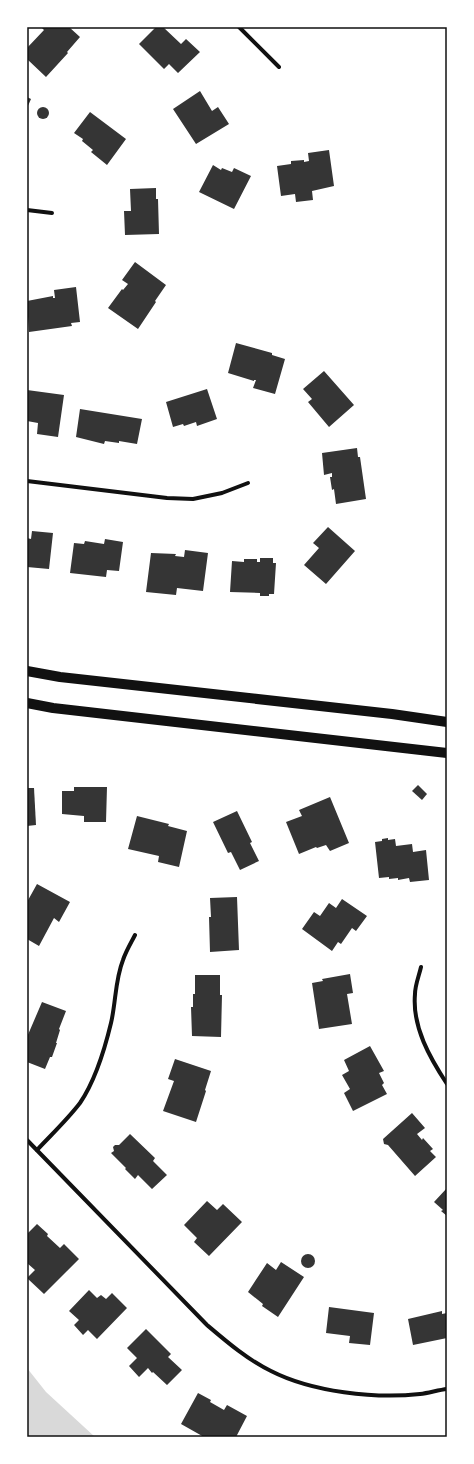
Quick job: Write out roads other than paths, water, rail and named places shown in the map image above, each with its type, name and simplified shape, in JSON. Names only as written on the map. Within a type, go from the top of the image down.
[{"type":"main road","points":[[27,671],[60,677],[392,714],[447,722]]},
{"type":"main road","points":[[27,703],[53,708],[447,753]]},
{"type":"street","points":[[239,27],[279,67]]},
{"type":"street","points":[[27,210],[52,212]]},
{"type":"street","points":[[27,481],[167,498],[193,499],[222,493],[248,483]]},
{"type":"street","points":[[37,1150],[81,1101],[92,1079],[112,1022],[116,986],[123,960],[135,935]]},
{"type":"street","points":[[421,967],[414,995],[417,1018],[425,1046],[447,1084]]},
{"type":"street","points":[[27,1140],[207,1326],[239,1351],[272,1372],[306,1384],[344,1393],[382,1396],[421,1394],[447,1388]]}]
